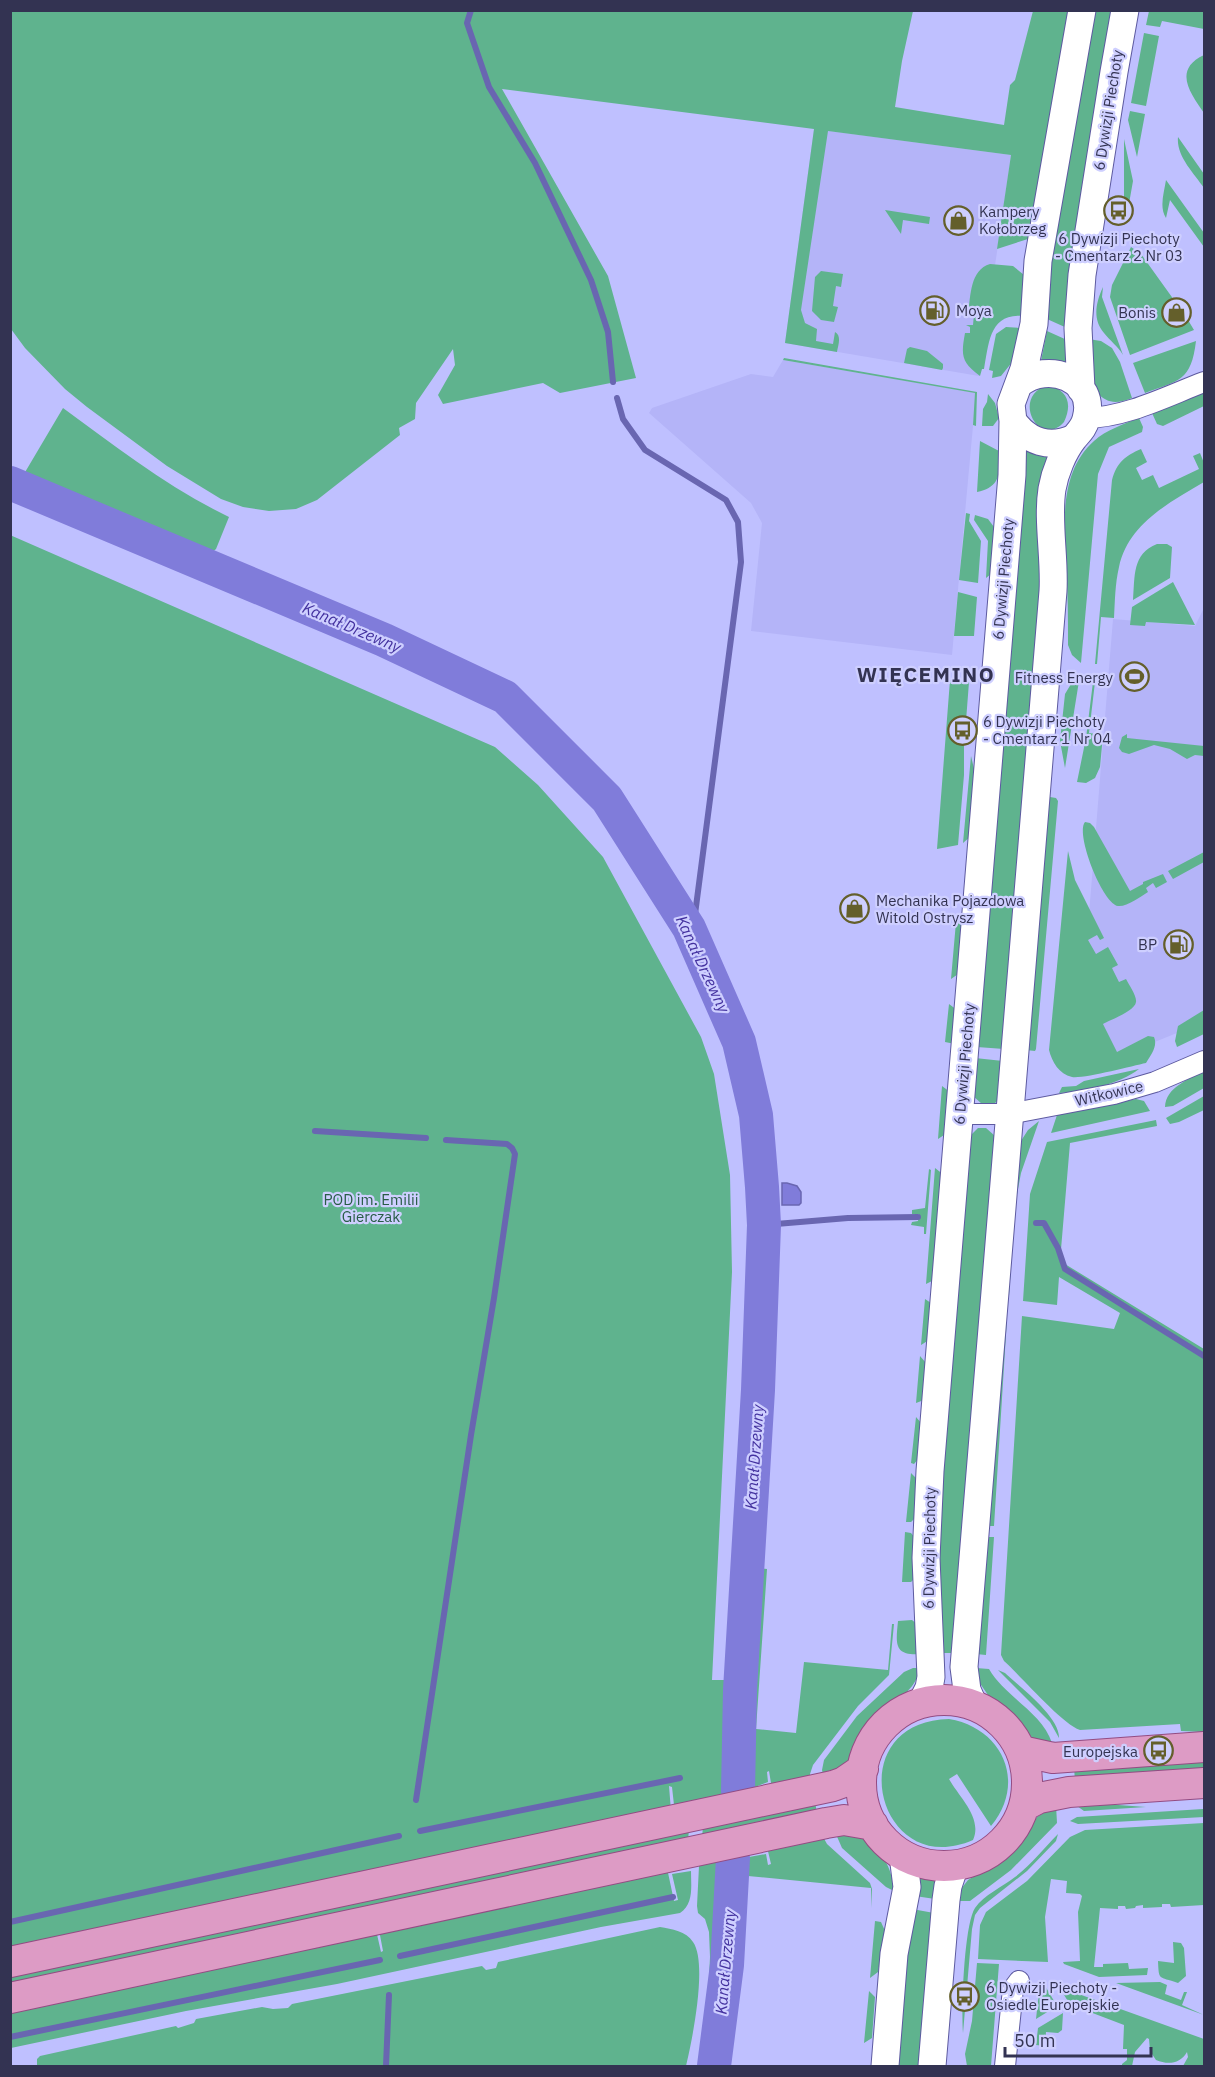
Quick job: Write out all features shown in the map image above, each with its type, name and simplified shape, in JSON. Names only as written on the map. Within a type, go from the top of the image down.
[{"type":"main road","points":[[948,1700],[974,1706],[989,1713],[1002,1724],[1010,1732],[1021,1751],[1027,1779],[1024,1806],[1012,1831],[998,1846],[981,1857],[955,1865],[926,1864],[903,1855],[889,1844],[873,1825],[863,1798],[863,1769],[872,1744],[884,1726],[901,1713],[921,1704],[948,1700]]},
{"type":"main road","points":[[1021,1751],[1053,1758],[1204,1748]]},
{"type":"main road","points":[[10,1962],[833,1786],[844,1782],[863,1769]]},
{"type":"main road","points":[[1024,1806],[1039,1798],[1059,1793],[1204,1783]]},
{"type":"main road","points":[[10,1998],[814,1826],[844,1820],[873,1825]]},
{"type":"street","name":"6 Dywizji Piechoty","points":[[921,1704],[932,1677],[926,1529],[938,1352],[960,1114],[1012,475],[1011,404],[1013,394],[1019,384],[1034,324],[1038,261],[1082,10]]},
{"type":"street","name":"6 Dywizji Piechoty","points":[[1080,428],[1087,403],[1081,389],[1078,328],[1082,275],[1113,72],[1125,10]]},
{"type":"street","points":[[1019,384],[1033,375],[1047,372],[1065,376],[1081,389]]},
{"type":"street","points":[[1013,421],[1025,434],[1040,442],[1057,444],[1100,418],[1122,413],[1204,382]]},
{"type":"street","points":[[974,1706],[967,1690],[964,1667],[1054,583],[1052,490],[1060,464],[1080,428]]},
{"type":"street","name":"Witkowice","points":[[960,1114],[1009,1114],[1114,1094],[1155,1082],[1204,1061]]},
{"type":"street","points":[[885,2067],[894,1954],[907,1887],[903,1855]]},
{"type":"street","points":[[932,2067],[946,1900],[955,1865]]},
{"type":"street","points":[[1005,2067],[1013,1989],[1018,1981]]},
{"type":"shaded area","points":[[814,129],[1011,155],[979,376],[785,343]]},
{"type":"shaded area","points":[[783,360],[976,393],[952,655],[751,631],[762,523],[751,503],[649,413],[652,408],[751,374],[773,377]]},
{"type":"shaded area","points":[[1204,608],[1204,1022],[1076,1074],[1113,619],[1195,626]]},
{"type":"shaded area","points":[[782,1183],[797,1186],[801,1192],[799,1205],[782,1205]]},
{"type":"green space","points":[[11,11],[913,11],[895,107],[1004,125],[1010,85],[1015,80],[1033,11],[1070,11],[1032,231],[1028,239],[997,249],[1011,155],[828,131],[801,310],[805,323],[817,329],[816,341],[833,344],[835,332],[837,334],[839,341],[837,352],[785,343],[814,129],[502,89],[608,276],[636,378],[560,393],[543,383],[443,404],[438,395],[455,365],[453,349],[416,403],[415,419],[399,428],[400,435],[317,500],[296,509],[269,511],[243,507],[221,499],[167,466],[65,389],[25,348],[11,329]]},
{"type":"green space","points":[[1092,11],[1115,11],[1067,328],[1047,319],[1046,286]]},
{"type":"green space","points":[[1149,11],[1204,11],[1204,29],[1162,21],[1160,27],[1146,25]]},
{"type":"green space","points":[[1144,33],[1159,36],[1146,106],[1131,103]]},
{"type":"green space","points":[[1204,55],[1204,113],[1190,90],[1187,75],[1194,61]]},
{"type":"green space","points":[[1130,111],[1145,114],[1137,157],[1128,120]]},
{"type":"green space","points":[[1178,137],[1204,174],[1204,188],[1183,158]]},
{"type":"green space","points":[[1124,139],[1133,181],[1127,215],[1122,214]]},
{"type":"green space","points":[[1166,180],[1204,233],[1204,247],[1170,200],[1166,218],[1162,205]]},
{"type":"green space","points":[[885,210],[930,217],[929,224],[903,220],[901,234]]},
{"type":"green space","points":[[1131,247],[1141,254],[1174,300],[1163,308],[1177,326],[1188,320],[1194,330],[1130,355],[1110,297],[1112,285]]},
{"type":"green space","points":[[990,264],[1013,266],[1024,275],[1023,316],[1012,316],[997,325],[990,340],[984,369],[980,376],[966,362],[963,347],[965,333],[970,333],[970,327],[966,325],[973,325],[974,314],[968,313],[975,277],[983,267]]},
{"type":"green space","points":[[821,271],[843,274],[841,287],[836,286],[833,306],[838,307],[834,322],[821,320],[812,311],[815,277]]},
{"type":"green space","points":[[1103,287],[1102,297],[1123,355],[1100,328],[1098,322],[1097,304]]},
{"type":"green space","points":[[1006,327],[1021,328],[1013,361],[1001,376],[992,378],[993,371],[989,370],[996,334]]},
{"type":"green space","points":[[1047,331],[1067,340],[1069,371],[1040,366]]},
{"type":"green space","points":[[1088,339],[1101,341],[1112,348],[1120,362],[1132,398],[1112,402],[1096,392]]},
{"type":"green space","points":[[1196,341],[1191,365],[1187,372],[1175,382],[1145,393],[1133,363]]},
{"type":"green space","points":[[910,347],[927,351],[943,364],[942,370],[904,363],[907,349]]},
{"type":"green space","points":[[784,358],[977,392],[976,426],[973,425],[975,393],[783,360]]},
{"type":"green space","points":[[1048,385],[1064,394],[1068,409],[1064,422],[1055,429],[1046,430],[1032,418],[1030,409],[1031,399],[1037,391]]},
{"type":"green space","points":[[1204,392],[1204,406],[1163,426],[1157,424],[1152,413]]},
{"type":"green space","points":[[988,394],[995,403],[999,418],[993,426],[982,426],[983,409]]},
{"type":"green space","points":[[63,408],[164,480],[229,517],[216,549],[209,555],[197,553],[21,479]]},
{"type":"green space","points":[[1139,418],[1143,427],[1142,432],[1109,447],[1098,474],[1081,663],[1072,655],[1068,645],[1065,516],[1069,483],[1083,454],[1094,441],[1110,430]]},
{"type":"green space","points":[[980,441],[999,451],[1000,465],[995,482],[985,490],[977,492]]},
{"type":"green space","points":[[1025,442],[1052,450],[1004,1049],[977,1047]]},
{"type":"green space","points":[[1141,449],[1147,462],[1136,468],[1142,480],[1153,475],[1159,488],[1199,469],[1193,456],[1200,453],[1204,463],[1204,482],[1165,506],[1141,526],[1131,538],[1119,567],[1114,618],[1101,617],[1097,664],[1095,664],[1112,480],[1122,460]]},
{"type":"green space","points":[[966,513],[970,514],[969,521],[981,541],[978,583],[959,580]]},
{"type":"green space","points":[[975,515],[988,519],[994,527],[991,574],[986,578],[988,541],[974,520]]},
{"type":"green space","name":"POD im. Emilii Gierczak","points":[[10,535],[495,747],[538,785],[603,857],[701,1037],[714,1074],[730,1175],[732,1272],[712,1680],[736,1680],[731,1793],[674,1805],[672,1787],[669,1786],[671,1811],[11,1952]]},
{"type":"green space","points":[[1157,544],[1167,544],[1172,547],[1170,578],[1133,600],[1136,567],[1139,560],[1149,548]]},
{"type":"green space","points":[[1173,582],[1195,625],[1146,622],[1145,626],[1130,625],[1132,607]]},
{"type":"green space","points":[[958,592],[977,597],[974,636],[954,636]]},
{"type":"green space","points":[[950,680],[969,682],[966,721],[958,721],[957,738],[964,739],[964,775],[958,845],[937,849]]},
{"type":"green space","points":[[1079,681],[1065,768],[1060,741],[1065,694],[1071,684]]},
{"type":"green space","points":[[1093,682],[1095,682],[1089,733],[1103,735],[1100,767],[1095,778],[1086,783],[1077,782],[1086,738]]},
{"type":"green space","points":[[1127,734],[1127,738],[1204,746],[1204,756],[1195,755],[1187,759],[1170,749],[1154,745],[1129,754],[1122,752],[1119,748],[1122,737]]},
{"type":"green space","points":[[971,756],[976,777],[971,836],[963,843]]},
{"type":"green space","points":[[1050,797],[1058,801],[1035,1051],[1026,1050],[1048,799]]},
{"type":"green space","points":[[1085,822],[1094,827],[1130,891],[1143,882],[1163,874],[1167,882],[1156,888],[1153,883],[1146,888],[1148,892],[1125,905],[1118,906],[1112,902],[1098,881],[1087,853],[1083,829]]},
{"type":"green space","points":[[1068,851],[1075,880],[1104,938],[1100,940],[1097,935],[1088,940],[1096,954],[1108,947],[1118,965],[1112,968],[1119,982],[1126,979],[1136,1000],[1131,1009],[1103,1024],[1117,1052],[1148,1036],[1154,1037],[1155,1040],[1146,1063],[1078,1077],[1072,1077],[1060,1070],[1054,1063],[1049,1050]]},
{"type":"green space","points":[[1204,852],[1204,862],[1173,879],[1168,871]]},
{"type":"green space","points":[[956,922],[965,924],[961,972],[951,979]]},
{"type":"green space","points":[[949,1004],[957,1010],[955,1044],[945,1042]]},
{"type":"green space","points":[[1204,1010],[1204,1034],[1177,1047],[1175,1041],[1178,1026]]},
{"type":"green space","points":[[975,1058],[1003,1061],[999,1099],[994,1104],[982,1104],[973,1096]]},
{"type":"green space","points":[[1139,1069],[1122,1079],[1101,1086],[1059,1093],[1062,1087],[1076,1086],[1084,1081]]},
{"type":"green space","points":[[1204,1071],[1204,1088],[1173,1106],[1165,1107],[1169,1094],[1174,1089]]},
{"type":"green space","points":[[942,1086],[950,1092],[947,1133],[938,1139]]},
{"type":"green space","points":[[1204,1096],[1204,1110],[1170,1124],[1166,1118]]},
{"type":"green space","points":[[1136,1099],[1144,1101],[1150,1111],[1051,1133],[1057,1115]]},
{"type":"green space","points":[[1156,1120],[1157,1126],[1070,1143],[1060,1261],[1204,1349],[1204,1732],[1181,1731],[1180,1724],[1080,1730],[1052,1709],[1004,1661],[1001,1655],[1022,1316],[1114,1329],[1120,1313],[1059,1277],[1057,1305],[1023,1301],[1030,1194],[1047,1142]]},
{"type":"green space","points":[[1039,1121],[1021,1173],[1015,1205],[1009,1296],[1007,1291],[1019,1144],[1028,1130]]},
{"type":"green space","points":[[978,1128],[986,1128],[995,1136],[955,1653],[942,1653],[936,1559],[970,1136]]},
{"type":"green space","points":[[935,1168],[944,1175],[934,1280],[926,1284]]},
{"type":"green space","points":[[929,1169],[931,1170],[926,1234],[924,1234],[924,1227],[911,1225],[912,1222],[918,1221],[919,1214],[912,1214],[912,1210],[925,1208]]},
{"type":"green space","points":[[925,1299],[931,1303],[929,1340],[921,1345]]},
{"type":"green space","points":[[1007,1318],[994,1526],[989,1526],[1005,1320]]},
{"type":"green space","points":[[920,1356],[926,1363],[924,1400],[916,1403]]},
{"type":"green space","points":[[916,1417],[922,1424],[919,1458],[914,1464],[911,1463]]},
{"type":"green space","points":[[911,1473],[918,1480],[917,1516],[911,1522],[906,1522]]},
{"type":"green space","points":[[905,1532],[911,1533],[916,1539],[917,1576],[911,1582],[902,1582]]},
{"type":"green space","points":[[987,1537],[994,1537],[986,1655],[976,1654]]},
{"type":"green space","points":[[755,1568],[767,1569],[756,1729],[796,1733],[804,1662],[888,1670],[892,1624],[894,1624],[889,1675],[858,1706],[813,1765],[810,1781],[772,1789],[769,1771],[767,1772],[768,1782],[747,1790],[749,1759],[747,1692]]},
{"type":"green space","points":[[912,1620],[918,1625],[921,1654],[905,1653],[898,1646],[898,1621]]},
{"type":"green space","points":[[913,1668],[921,1668],[912,1686],[874,1718],[844,1765],[824,1778],[822,1770],[824,1760],[857,1716],[904,1672]]},
{"type":"green space","points":[[976,1668],[989,1669],[1004,1688],[1040,1722],[1052,1743],[1033,1739],[1015,1718],[988,1695],[979,1682]]},
{"type":"green space","points":[[998,1670],[1005,1673],[1029,1694],[1046,1712],[1058,1730],[1059,1738],[1050,1722]]},
{"type":"green space","points":[[949,1719],[968,1724],[983,1733],[996,1745],[1004,1760],[1008,1776],[1007,1792],[1002,1809],[991,1826],[957,1774],[949,1779],[972,1816],[975,1832],[973,1840],[940,1847],[913,1839],[894,1821],[883,1796],[883,1770],[892,1745],[914,1727]]},
{"type":"green space","points":[[1204,1759],[1204,1772],[1075,1781],[1074,1767]]},
{"type":"green space","points":[[815,1801],[817,1814],[702,1839],[703,1825]]},
{"type":"green space","points":[[1077,1802],[1146,1807],[1084,1811],[1077,1806]]},
{"type":"green space","points":[[1203,1803],[1204,1817],[1078,1824],[1070,1821],[1077,1817],[1203,1809]]},
{"type":"green space","points":[[1056,1805],[1057,1823],[1011,1870],[970,1901],[957,1901],[961,1889],[968,1880],[1007,1856],[1037,1817]]},
{"type":"green space","points":[[1204,1823],[1204,1905],[1171,1907],[1170,1904],[1162,1904],[1162,1907],[1143,1908],[1143,1905],[1126,1909],[1125,1906],[1118,1906],[1118,1909],[1100,1908],[1094,1967],[1103,1967],[1103,1964],[1128,1963],[1129,1969],[1148,1968],[1147,1975],[1099,1977],[1064,1964],[1063,1962],[1080,1961],[1078,1912],[1082,1896],[1066,1893],[1067,1881],[1051,1879],[1045,1917],[1048,1962],[978,1959],[980,1925],[986,1912],[1027,1881],[1070,1837],[1085,1830]]},
{"type":"green space","points":[[689,1828],[688,1842],[11,1987],[10,1972]]},
{"type":"green space","points":[[835,1832],[856,1835],[873,1845],[888,1866],[894,1891],[886,1887],[842,1848]]},
{"type":"green space","points":[[1058,1834],[1056,1841],[1027,1871],[980,1908],[975,1915],[963,2033],[962,2007],[966,1949],[971,1917],[975,1908],[988,1895],[1021,1872]]},
{"type":"green space","points":[[822,1835],[827,1844],[870,1883],[872,1889],[871,1908],[871,1888],[748,1876],[749,1857],[766,1854],[768,1865],[771,1864],[767,1847]]},
{"type":"green space","points":[[720,1861],[719,1884],[744,1887],[735,2003],[725,2066],[699,2066],[707,2021],[710,1957],[709,1932],[705,1919],[698,1913],[697,1906],[699,1866]]},
{"type":"green space","points":[[667,1868],[674,1901],[678,1900],[672,1874],[691,1871],[690,1900],[680,1913],[601,1927],[337,1984],[186,2011],[11,2048],[10,2008],[376,1930],[381,1952],[383,1951],[379,1930]]},
{"type":"green space","points":[[921,1877],[936,1880],[935,1899],[915,1896]]},
{"type":"green space","points":[[912,1909],[934,1913],[922,2066],[892,2066]]},
{"type":"green space","points":[[875,1921],[881,1922],[885,1931],[878,1972],[870,1978]]},
{"type":"green space","points":[[660,1927],[687,1935],[697,1952],[699,1984],[686,2066],[37,2066],[37,2059],[40,2056],[176,2026],[178,2028],[194,2023],[196,2019],[262,2007],[288,2008],[292,2004],[482,1966],[486,1970],[496,1968],[498,1962]]},
{"type":"green space","points":[[1173,1942],[1181,1943],[1184,1948],[1186,1976],[1178,1983],[1159,1975],[1158,1961],[1174,1963]]},
{"type":"green space","points":[[977,1963],[999,1964],[991,2066],[967,2066],[965,2054],[972,2021]]},
{"type":"green space","points":[[1160,1982],[1167,1985],[1165,1994],[1181,2000],[1184,1992],[1187,1992],[1182,2005],[1204,2015],[1116,1983]]},
{"type":"green space","points":[[1040,1983],[1044,1984],[1057,2006],[1036,2019]]},
{"type":"green space","points":[[1059,1987],[1204,2039],[1204,2066],[1183,2066],[1188,2057],[1187,2052],[1177,2061],[1165,2063],[1156,2060],[1150,2051],[1147,2038],[1135,2052],[1132,2066],[1122,2066],[1127,2060],[1127,2049],[1123,2049],[1124,2025],[1082,2009],[1083,2004],[1076,2001],[1071,2006]]},
{"type":"green space","points":[[869,1991],[875,1997],[872,2038],[864,2043]]},
{"type":"green space","points":[[1063,2013],[1062,2030],[1058,2033],[1046,2032],[1045,2046],[1036,2045],[1038,2028]]},
{"type":"waterway","points":[[471,10],[467,23],[489,87],[535,163],[591,280],[608,332],[613,382]]},
{"type":"waterway","points":[[617,398],[623,419],[645,450],[726,500],[738,522],[741,562],[694,922],[689,928]]},
{"type":"waterway","name":"Kanał Drzewny","points":[[10,483],[384,640],[505,697],[607,799],[689,928],[739,1042],[756,1115],[762,1187],[764,1225],[758,1390],[740,1690],[738,1791]]},
{"type":"waterway","points":[[315,1131],[426,1138]]},
{"type":"waterway","points":[[416,1800],[515,1154],[507,1144],[446,1140]]},
{"type":"waterway","points":[[764,1225],[848,1218],[918,1217]]},
{"type":"waterway","points":[[1036,1223],[1044,1223],[1058,1248],[1065,1269],[1204,1356]]},
{"type":"waterway","points":[[420,1831],[680,1778]]},
{"type":"waterway","points":[[10,1922],[399,1836]]},
{"type":"waterway","name":"Kanał Drzewny","points":[[714,2066],[727,1965],[733,1858]]},
{"type":"waterway","points":[[400,1956],[673,1897]]},
{"type":"waterway","points":[[10,2037],[380,1960]]},
{"type":"waterway","points":[[386,2066],[389,1995]]},
{"type":"place","name":"6 Dywizji Piechoty - Cmentarz 2 Nr 03","points":[[1119,211]]},
{"type":"place","name":"Kampery Kołobrzeg","points":[[958,220]]},
{"type":"place","name":"Moya","points":[[935,310]]},
{"type":"place","name":"Bonis","points":[[1177,312]]},
{"type":"place","name":"Fitness Energy","points":[[1134,677]]},
{"type":"place","name":"6 Dywizji Piechoty - Cmentarz 1 Nr 04","points":[[962,730]]},
{"type":"place","name":"Mechanika Pojazdowa Witold Ostrysz","points":[[855,909]]},
{"type":"place","name":"BP","points":[[1178,944]]},
{"type":"place","name":"Europejska","points":[[1159,1751]]},
{"type":"place","name":"6 Dywizji Piechoty - Osiedle Europejskie","points":[[965,1996]]},
{"type":"district","name":"WIĘCEMINO","points":[[926,674]]}]
